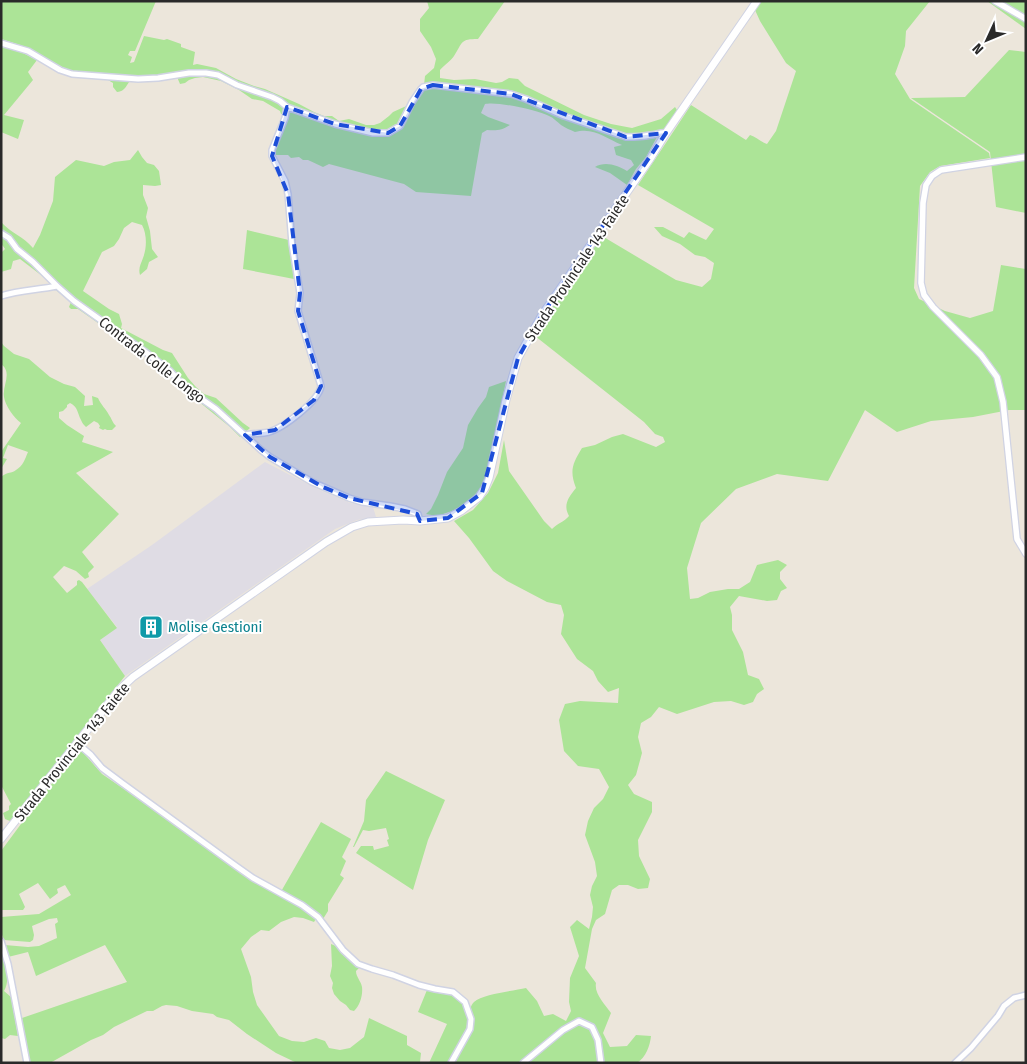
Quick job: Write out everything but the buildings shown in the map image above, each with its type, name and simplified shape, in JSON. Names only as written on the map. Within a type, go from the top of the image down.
[{"type":"main road","name":"Strada Provinciale 143 Faiete","points":[[1,839],[119,690],[132,677],[326,542],[352,527],[368,522],[420,521],[448,518],[470,505],[482,493],[489,478],[506,400],[518,358],[542,314],[757,1]]},
{"type":"street","points":[[995,1],[1026,19]]},
{"type":"street","points":[[1,43],[28,51],[60,70],[72,74],[138,79],[189,73],[212,74],[272,97],[287,107],[335,124],[373,133],[388,133],[400,126],[421,89],[433,85],[511,94],[564,116],[626,136],[634,137],[666,133]]},
{"type":"street","points":[[246,435],[267,433],[275,430],[314,400],[320,392],[321,386],[298,311],[300,294],[292,244],[288,194],[285,182],[272,156],[272,150],[285,118],[287,107]]},
{"type":"street","points":[[1026,157],[941,170],[932,176],[926,184],[923,203],[921,282],[924,295],[933,307],[981,355],[996,377],[1003,402],[1018,539],[1026,554]]},
{"type":"street","name":"Contrada Colle Longo","points":[[1,232],[74,301],[170,370],[186,388],[216,409],[270,457],[323,487],[349,498],[405,509],[418,514],[420,521]]},
{"type":"street","points":[[1,296],[25,290],[57,286]]},
{"type":"street","points":[[77,743],[109,773],[236,866],[253,878],[302,905],[318,917],[344,950],[358,964],[393,974],[419,985],[454,992],[466,1002],[471,1019],[470,1029],[451,1063]]},
{"type":"street","points":[[1,942],[8,964],[27,1063]]},
{"type":"street","points":[[955,1063],[971,1048],[1004,1006],[1014,998],[1026,996]]},
{"type":"street","points":[[523,1063],[563,1030],[580,1021],[592,1027],[598,1040],[601,1063]]},
{"type":"highlighted area","points":[[433,85],[511,94],[626,137],[666,133],[542,315],[518,358],[482,493],[448,518],[420,521],[417,514],[349,498],[323,487],[270,457],[245,435],[275,430],[314,400],[321,386],[298,311],[300,293],[288,194],[272,156],[287,107],[335,124],[388,133],[400,126],[421,89]]},
{"type":"shaded area","points":[[265,462],[317,489],[350,503],[373,507],[376,517],[357,520],[335,529],[125,676],[100,640],[117,627],[87,589],[152,545]]},
{"type":"green space","points":[[1,1],[156,1],[135,51],[130,51],[128,55],[132,57],[130,63],[134,62],[144,36],[167,39],[195,52],[193,65],[197,64],[216,68],[236,79],[265,89],[324,116],[332,116],[339,121],[349,119],[366,125],[374,125],[380,123],[393,112],[413,103],[424,85],[425,76],[434,68],[436,59],[431,47],[420,31],[420,19],[429,8],[427,1],[505,1],[478,39],[463,42],[453,58],[440,70],[440,78],[454,80],[475,79],[496,83],[509,78],[518,79],[525,86],[584,115],[611,124],[632,128],[661,119],[675,107],[677,110],[660,137],[657,137],[627,185],[610,173],[595,167],[611,164],[627,171],[634,165],[631,160],[616,155],[614,147],[622,145],[594,132],[575,132],[551,117],[535,111],[507,105],[485,104],[481,113],[510,125],[502,129],[487,130],[482,133],[471,196],[416,192],[404,184],[329,164],[323,167],[299,157],[291,158],[288,155],[275,155],[274,147],[286,123],[288,114],[281,114],[280,111],[263,101],[252,99],[221,81],[203,77],[180,84],[177,77],[164,80],[159,76],[143,76],[132,80],[123,90],[117,92],[113,87],[113,83],[103,73],[72,72],[20,45],[1,39]]},
{"type":"green space","points":[[761,1],[930,1],[906,31],[905,46],[895,74],[910,99],[989,153],[990,158],[940,166],[930,172],[920,186],[914,288],[919,299],[945,311],[970,318],[993,311],[1001,265],[1026,269],[1026,410],[1009,410],[973,417],[931,421],[897,432],[865,410],[828,481],[777,474],[736,489],[701,523],[687,568],[690,599],[698,598],[710,592],[739,589],[750,582],[757,565],[778,560],[787,565],[780,572],[780,579],[787,588],[781,591],[777,600],[767,601],[739,596],[730,607],[732,630],[743,652],[748,675],[759,679],[764,689],[757,694],[753,702],[744,705],[731,701],[714,702],[677,714],[659,707],[651,717],[641,723],[638,737],[642,753],[636,775],[628,785],[634,794],[652,802],[652,812],[638,840],[639,856],[650,879],[648,888],[638,889],[628,885],[619,885],[612,890],[605,914],[596,920],[592,929],[585,968],[596,983],[598,995],[611,1013],[603,1033],[610,1047],[627,1046],[636,1035],[651,1036],[647,1051],[637,1063],[455,1063],[473,1027],[470,1009],[478,999],[526,988],[537,1001],[544,1016],[553,1014],[566,1021],[571,1011],[569,1002],[570,978],[579,956],[570,927],[577,920],[589,929],[593,907],[590,895],[597,876],[595,862],[585,835],[588,821],[594,808],[603,799],[609,787],[599,769],[578,766],[564,751],[559,720],[565,704],[580,701],[618,703],[619,688],[608,692],[598,681],[593,671],[577,659],[561,634],[564,615],[561,605],[547,602],[507,581],[493,571],[454,521],[473,510],[488,493],[498,473],[504,440],[509,471],[544,521],[552,529],[569,516],[566,505],[576,488],[572,471],[576,458],[582,448],[623,434],[656,447],[665,442],[663,437],[655,434],[644,422],[535,336],[546,316],[602,236],[676,280],[702,287],[711,279],[714,263],[705,257],[695,255],[680,244],[662,236],[654,227],[663,227],[684,238],[689,232],[706,240],[714,229],[638,185],[691,105],[746,140],[750,135],[767,144],[776,131],[796,71],[786,63],[760,21],[755,10]]},
{"type":"green space","points":[[987,1],[1026,1],[1026,29]]},
{"type":"green space","points":[[1,46],[37,60],[28,72],[33,80],[4,115],[24,120],[18,139],[1,132]]},
{"type":"green space","points":[[1009,50],[1026,52],[1026,213],[996,207],[990,152],[911,98],[965,97]]},
{"type":"green space","points":[[138,150],[147,163],[154,165],[159,171],[161,185],[143,185],[143,195],[148,208],[146,217],[152,249],[158,257],[149,262],[147,269],[140,275],[146,237],[142,225],[132,222],[124,228],[114,246],[102,252],[83,291],[119,314],[122,324],[121,328],[172,353],[196,387],[204,394],[216,398],[250,428],[240,437],[182,388],[165,370],[78,309],[71,309],[69,307],[71,302],[57,291],[50,282],[20,259],[13,261],[11,269],[1,272],[1,253],[5,249],[1,244],[1,222],[33,248],[53,201],[55,177],[76,160],[104,166],[114,162],[130,160]]},
{"type":"green space","points":[[247,230],[289,240],[294,279],[243,269]]},
{"type":"green space","points":[[1,342],[14,354],[29,359],[50,377],[75,387],[85,396],[84,406],[93,405],[92,396],[98,398],[116,426],[112,430],[103,430],[94,421],[86,427],[76,408],[70,403],[63,411],[59,412],[59,418],[84,436],[82,442],[113,452],[76,473],[119,514],[82,552],[94,567],[88,573],[89,577],[85,579],[76,571],[64,566],[53,577],[67,593],[77,585],[77,581],[82,582],[117,628],[100,640],[125,676],[10,821],[5,819],[3,813],[9,810],[11,804],[1,785],[1,477],[18,468],[24,462],[28,452],[8,445],[3,458],[7,459],[1,469],[1,452],[21,423],[10,411],[5,400],[4,393],[7,375],[1,364]]},
{"type":"green space","points":[[506,381],[487,473],[480,489],[467,503],[452,511],[437,516],[426,514],[431,509],[438,495],[447,472],[463,448],[468,425],[486,397],[489,387]]},
{"type":"green space","points":[[80,749],[102,774],[162,815],[243,875],[279,895],[321,822],[351,839],[342,857],[346,861],[340,875],[344,878],[328,904],[328,911],[323,919],[319,914],[314,922],[294,917],[281,922],[269,931],[261,930],[251,937],[241,949],[251,977],[257,1005],[279,1036],[292,1041],[304,1042],[316,1038],[325,1041],[329,1048],[340,1050],[350,1048],[364,1037],[369,1018],[407,1036],[407,1045],[421,1053],[421,1063],[297,1063],[276,1053],[229,1020],[213,1014],[166,1005],[153,1011],[147,1011],[114,1027],[103,1035],[50,1063],[29,1063],[22,1018],[127,982],[105,945],[36,976],[28,952],[8,957],[5,945],[39,946],[57,938],[55,924],[58,922],[57,918],[32,926],[34,935],[33,940],[30,942],[4,940],[1,932],[1,917],[39,914],[71,895],[65,885],[57,889],[58,893],[50,899],[38,883],[19,894],[25,907],[23,910],[1,910],[1,851]]},
{"type":"green space","points":[[386,771],[445,800],[428,840],[413,890],[356,853],[361,846],[373,846],[374,850],[389,846],[386,828],[369,831],[363,830],[353,847],[364,821],[366,800]]},
{"type":"green space","points":[[331,944],[338,947],[360,967],[356,971],[362,987],[362,993],[354,1011],[350,1010],[334,994],[330,976],[332,966]]},
{"type":"green space","points":[[1,951],[7,976],[4,991],[11,997],[18,1036],[10,1035],[5,1039],[1,1038]]},
{"type":"green space","points":[[427,990],[453,995],[460,1001],[465,1010],[467,1017],[466,1031],[448,1063],[429,1063],[447,1024],[418,1012]]},
{"type":"place","name":"Molise Gestioni","points":[[151,627]]}]
